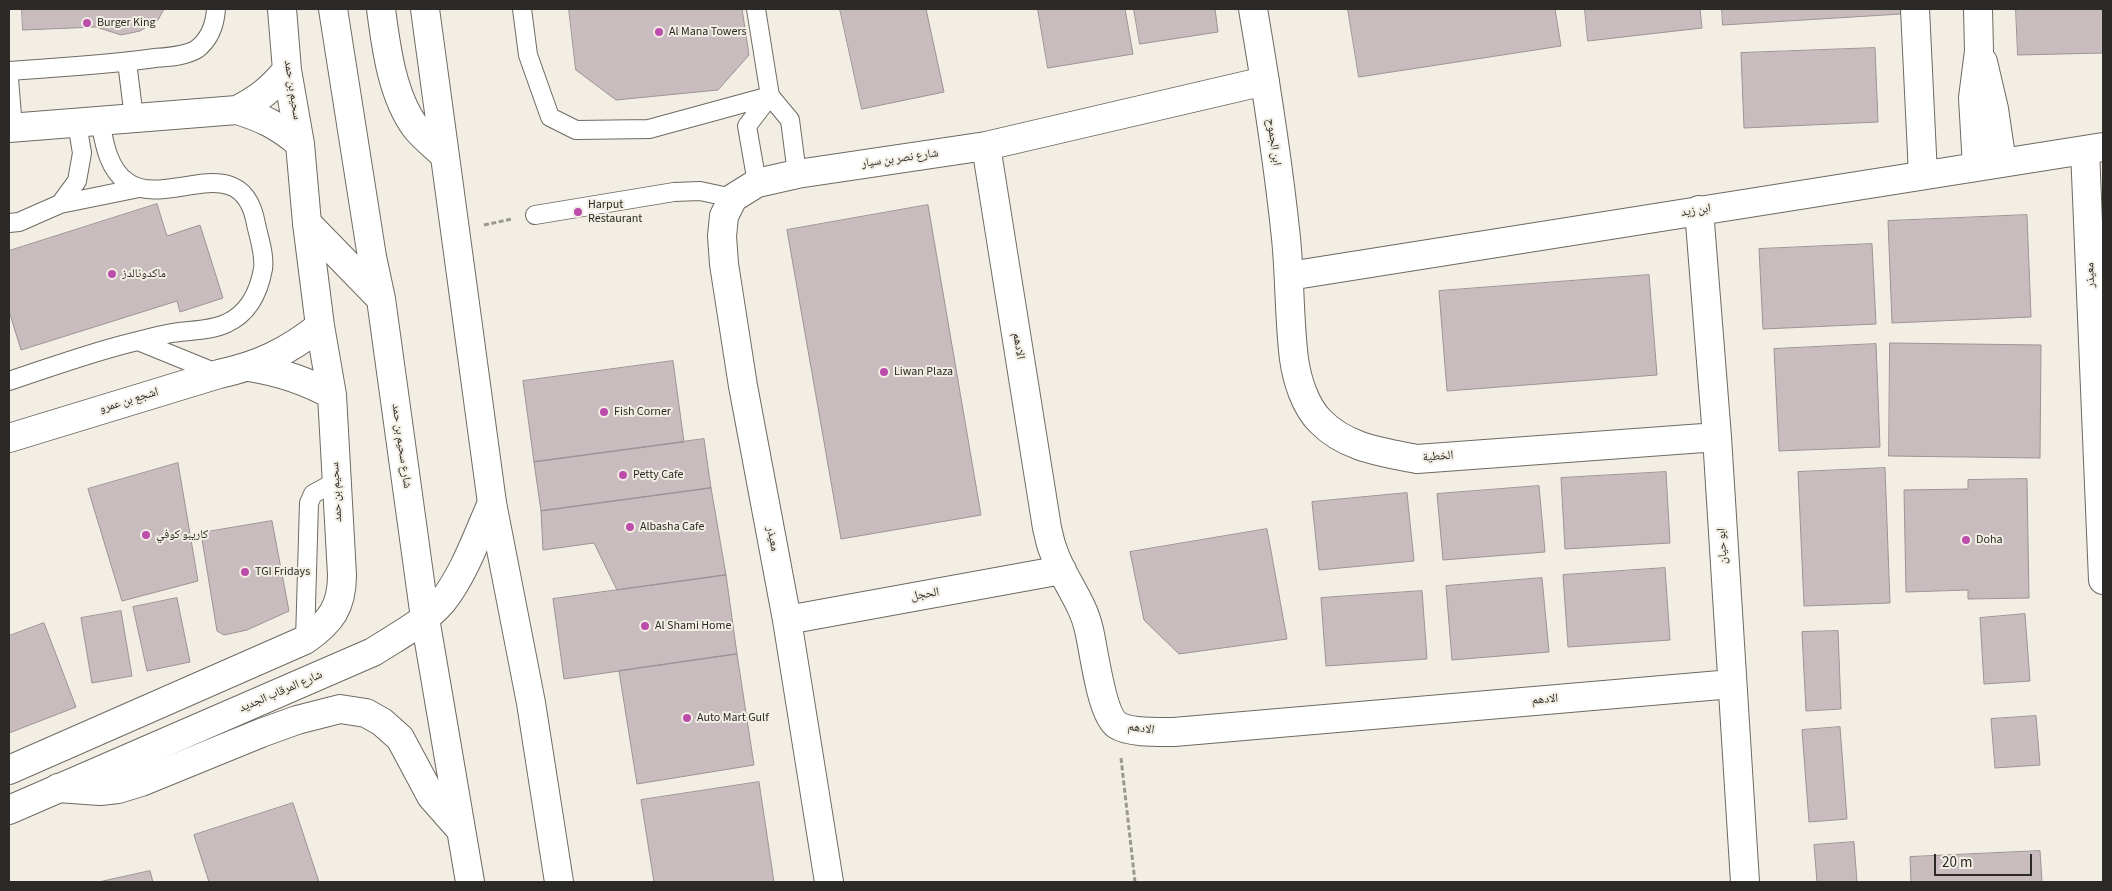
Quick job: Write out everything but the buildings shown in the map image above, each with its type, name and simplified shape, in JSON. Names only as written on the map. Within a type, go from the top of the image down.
[{"type":"main road","name":"سحيم بن حمد","points":[[9,770],[305,640],[323,628],[338,607],[342,591],[332,395],[320,326],[307,223],[300,144],[287,70],[282,9]]},
{"type":"main road","name":"شارع سحيم بن حمد","points":[[333,9],[372,257],[381,299],[425,618],[470,882]]},
{"type":"main road","points":[[381,9],[392,71],[402,102],[416,128],[444,155]]},
{"type":"main road","points":[[425,9],[492,502],[531,703],[559,882]]},
{"type":"main road","name":"ابن الجموح","points":[[1253,9],[1265,81],[1286,238],[1289,276]]},
{"type":"main road","points":[[1914,9],[1923,175]]},
{"type":"main road","points":[[1978,9],[1979,51],[1993,102],[1990,165]]},
{"type":"main road","points":[[236,110],[258,99],[272,89],[287,70]]},
{"type":"main road","name":"شارع نصر بن سيار","points":[[733,198],[757,183],[797,174],[986,146],[1265,81]]},
{"type":"main road","points":[[11,128],[236,110],[265,119],[286,132],[300,144]]},
{"type":"main road","name":"الادهم","points":[[986,146],[1047,528],[1052,550],[1074,591],[1089,627],[1103,697],[1109,714],[1117,725],[1147,732],[1174,732],[1732,684]]},
{"type":"main road","name":"ابن زيد","points":[[1289,276],[2094,149]]},
{"type":"main road","name":"معيذر","points":[[2094,149],[2103,580]]},
{"type":"main road","name":"معيذر","points":[[733,198],[724,216],[722,236],[724,264],[743,386],[787,620],[829,882]]},
{"type":"main road","name":"ابو حيان","points":[[1699,210],[1717,437],[1745,882]]},
{"type":"main road","points":[[307,223],[381,299]]},
{"type":"main road","name":"الخطية","points":[[1289,276],[1294,360],[1303,394],[1319,420],[1343,440],[1372,450],[1417,459],[1717,437]]},
{"type":"main road","name":"اشجع بن عمرو","points":[[9,438],[219,374],[249,367],[275,357],[298,343],[320,326]]},
{"type":"main road","name":"اشجع بن عمرو","points":[[249,367],[278,372],[306,381],[332,395]]},
{"type":"main road","name":"شارع المرقاب الجديد","points":[[9,810],[373,652],[425,618],[442,602],[456,579],[492,502]]},
{"type":"main road","name":"الحجل","points":[[787,620],[1062,570]]},
{"type":"main road","points":[[58,788],[100,791],[118,789],[141,782],[261,732],[297,720],[340,710],[366,713],[382,722],[400,738],[431,796],[460,829]]},
{"type":"lane","points":[[9,71],[127,62],[174,56],[194,50],[204,42],[215,21],[216,9]]},
{"type":"lane","points":[[522,9],[528,55],[550,117],[576,130],[649,129],[770,96]]},
{"type":"lane","points":[[756,9],[770,96],[790,120],[797,174]]},
{"type":"lane","points":[[127,62],[134,118]]},
{"type":"lane","points":[[9,79],[11,128]]},
{"type":"lane","points":[[757,183],[747,126],[770,96]]},
{"type":"lane","points":[[88,122],[105,148],[116,170],[126,181],[139,188]]},
{"type":"lane","points":[[60,204],[77,181],[88,122]]},
{"type":"lane","points":[[9,223],[18,222],[60,204],[139,188],[170,188],[214,183],[231,186],[245,194],[254,211],[264,263],[261,281],[255,297],[241,314],[227,323],[208,329],[137,341],[12,377]]},
{"type":"lane","points":[[535,215],[674,192],[700,191],[733,198]]},
{"type":"lane","points":[[137,341],[219,374]]},
{"type":"lane","points":[[305,640],[309,503],[314,494],[337,480]]},
{"type":"path","points":[[456,231],[535,215]]},
{"type":"path","points":[[1117,725],[1135,882]]},
{"type":"place","name":"Burger King","points":[[87,23]]},
{"type":"place","name":"Al Mana Towers","points":[[659,32]]},
{"type":"place","name":"Harput Restaurant","points":[[578,212]]},
{"type":"place","name":"ماكدونالدز","points":[[112,274]]},
{"type":"place","name":"Liwan Plaza","points":[[884,372]]},
{"type":"place","name":"Fish Corner","points":[[604,412]]},
{"type":"place","name":"Petty Cafe","points":[[623,475]]},
{"type":"place","name":"Albasha Cafe","points":[[630,527]]},
{"type":"place","name":"كاريبو كوفي","points":[[146,535]]},
{"type":"place","name":"Doha","points":[[1966,540]]},
{"type":"place","name":"TGI Fridays","points":[[245,572]]},
{"type":"place","name":"Al Shami Home","points":[[645,626]]},
{"type":"place","name":"Auto Mart Gulf","points":[[687,718]]}]
